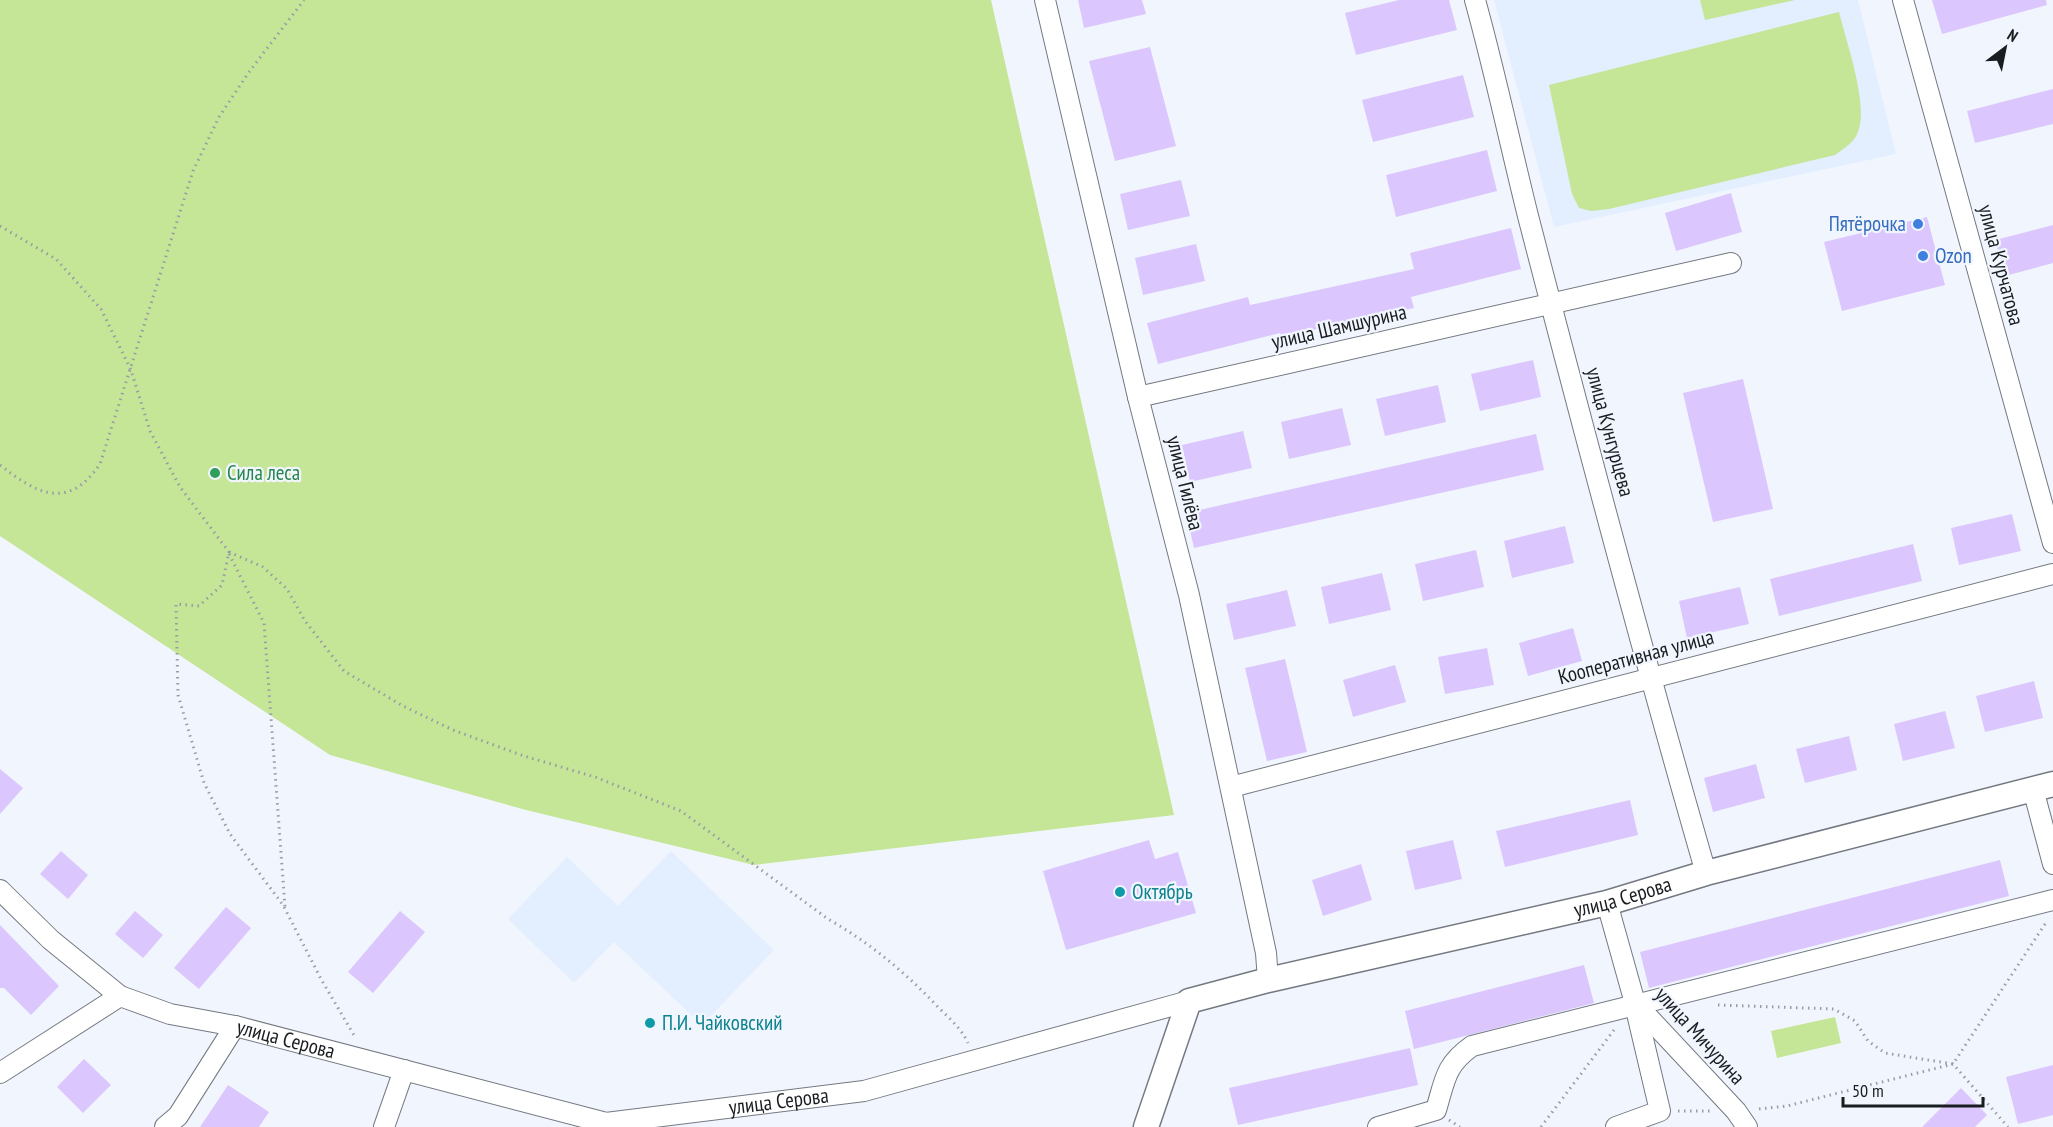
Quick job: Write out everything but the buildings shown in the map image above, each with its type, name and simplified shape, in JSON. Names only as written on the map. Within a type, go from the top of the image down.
[{"type":"main road","name":"улица Серова","points":[[1189,1001],[1268,980],[1607,903],[1706,873],[2043,787]]},
{"type":"main road","points":[[1146,1127],[1189,1001]]},
{"type":"street","name":"улица Гилёва","points":[[1045,0],[1138,397],[1189,595],[1266,953],[1268,980]]},
{"type":"street","name":"улица Кунгурцева","points":[[1475,0],[1551,303],[1650,678],[1706,873]]},
{"type":"street","name":"улица Курчатова","points":[[1903,0],[2053,543]]},
{"type":"street","name":"улица Шамшурина","points":[[1138,397],[1731,263]]},
{"type":"street","name":"Кооперативная улица","points":[[1231,787],[2053,574]]},
{"type":"street","points":[[2043,787],[2053,864]]},
{"type":"street","name":"улица Серова","points":[[0,890],[51,940],[120,996],[170,1014],[235,1026],[606,1123],[864,1091],[1189,1001]]},
{"type":"street","points":[[1378,1127],[1436,1110],[1445,1077],[1454,1059],[1472,1046],[1635,1003],[2053,900]]},
{"type":"street","name":"улица Мичурина","points":[[1607,903],[1635,1003],[1741,1119]]},
{"type":"street","points":[[0,1073],[120,996]]},
{"type":"street","points":[[1616,1127],[1660,1111],[1635,1003]]},
{"type":"street","points":[[165,1127],[178,1116],[235,1026]]},
{"type":"street","points":[[384,1127],[404,1070]]},
{"type":"path","points":[[0,465],[22,482],[51,493],[70,492],[87,483],[100,465],[194,171],[219,117],[256,63],[304,0]]},
{"type":"path","points":[[0,226],[56,259],[101,309],[131,370],[150,431],[180,487],[229,552],[264,623],[286,910]]},
{"type":"path","points":[[229,552],[222,585],[200,606],[176,604],[178,695],[204,783],[230,834],[286,910],[321,979],[369,1060]]},
{"type":"path","points":[[229,552],[263,567],[287,589],[305,621],[344,671],[403,706],[453,730],[524,756],[585,774],[681,811],[909,976],[961,1029],[968,1041],[971,1062]]},
{"type":"path","points":[[1660,1111],[1741,1119],[1953,1064],[2053,911]]},
{"type":"path","points":[[1541,1127],[1635,1003]]},
{"type":"path","points":[[1717,1005],[1834,1009],[1855,1021],[1868,1041],[1885,1053],[1953,1064],[2008,1127]]},
{"type":"shaded area","points":[[1494,0],[1858,0],[1896,154],[1554,227]]},
{"type":"shaded area","points":[[671,851],[774,950],[702,1025],[614,942],[574,983],[508,919],[567,857],[618,906]]},
{"type":"green space","points":[[0,0],[991,0],[1174,815],[754,865],[526,810],[330,755],[0,536]]},
{"type":"green space","points":[[1700,0],[1795,0],[1705,20]]},
{"type":"green space","points":[[1839,12],[1861,106],[1858,132],[1845,148],[1835,155],[1609,209],[1591,211],[1579,208],[1572,194],[1549,85]]},
{"type":"green space","points":[[1835,1017],[1841,1043],[1777,1058],[1771,1031]]},
{"type":"place","name":"Пятёрочка","points":[[1918,224]]},
{"type":"place","name":"Ozon","points":[[1923,256]]},
{"type":"place","name":"Сила леса","points":[[215,473]]},
{"type":"place","name":"Октябрь","points":[[1120,892]]},
{"type":"place","name":"П.И. Чайковский","points":[[650,1023]]}]
